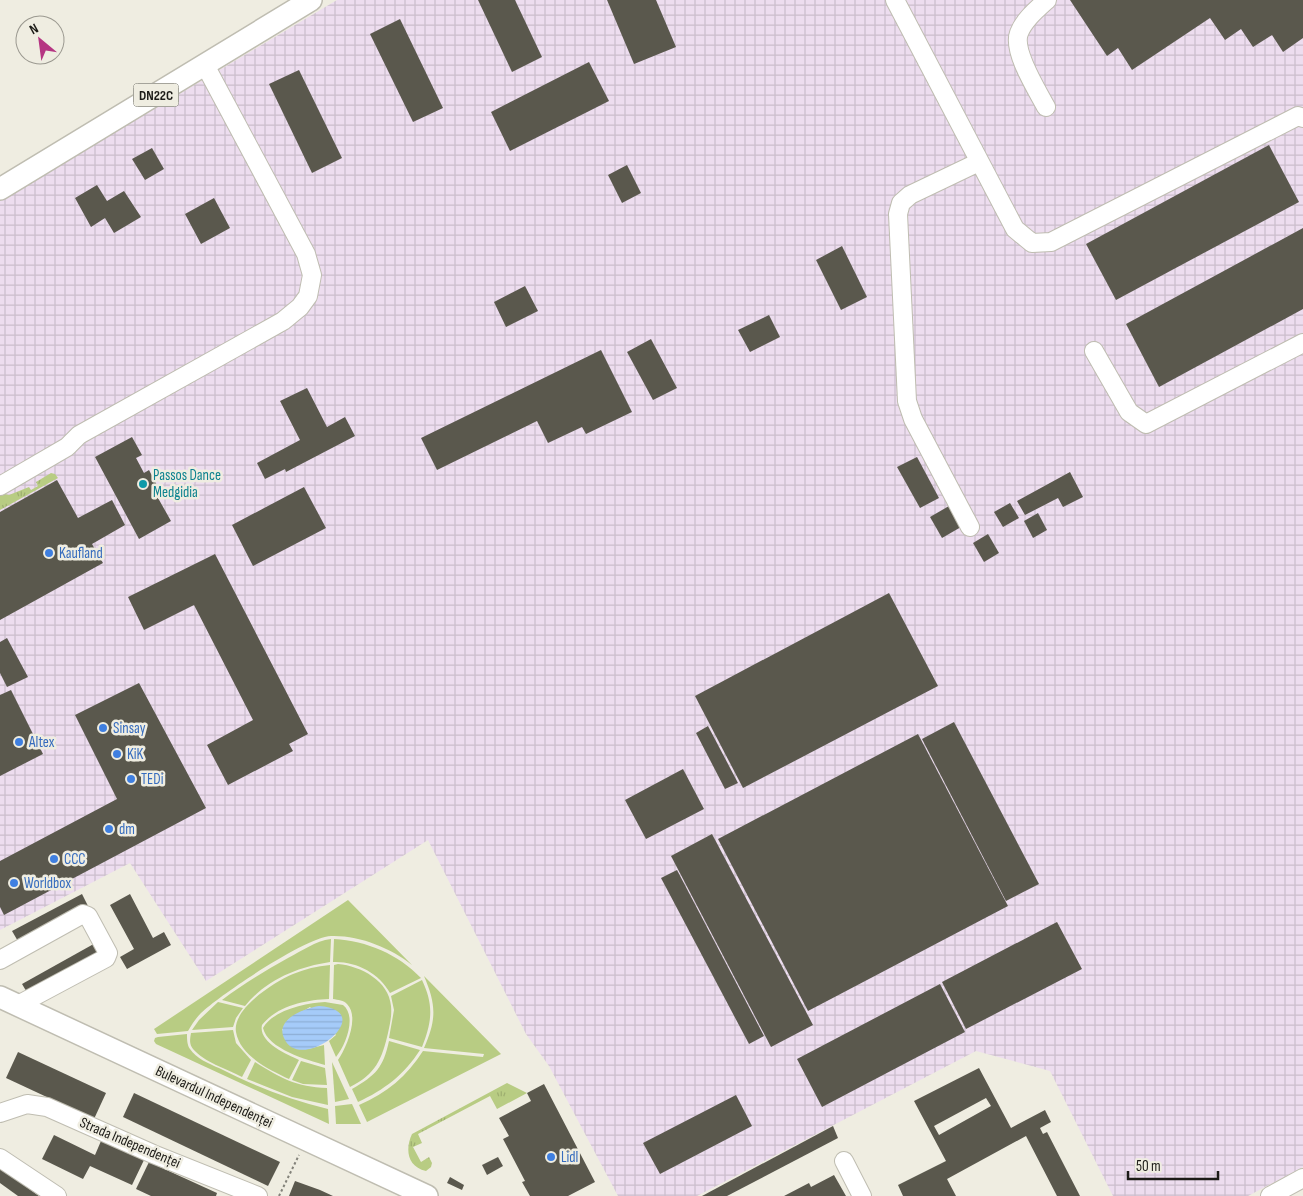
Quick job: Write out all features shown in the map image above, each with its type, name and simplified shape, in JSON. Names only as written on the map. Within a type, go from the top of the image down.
[{"type":"main road","name":"DN22C","points":[[0,189],[311,0]]},
{"type":"main road","name":"Bulevardul Independenței","points":[[9,1001],[427,1196]]},
{"type":"street","points":[[895,0],[978,162],[1015,229],[1032,243],[1052,242],[1298,116],[1303,118]]},
{"type":"street","points":[[1046,107],[1019,52],[1018,35],[1028,18],[1047,0]]},
{"type":"street","points":[[0,486],[67,447],[79,435],[283,321],[300,307],[308,296],[312,275],[306,254],[205,65]]},
{"type":"street","points":[[970,527],[913,419],[907,400],[898,214],[901,203],[910,195],[978,162]]},
{"type":"street","points":[[1094,351],[1129,412],[1146,424],[1303,343]]},
{"type":"street","points":[[0,960],[83,914],[88,916],[108,953],[106,958],[9,1001]]},
{"type":"street","name":"Strada Independenței","points":[[0,1113],[26,1104],[46,1107],[154,1154],[258,1196]]},
{"type":"street","points":[[0,1158],[57,1196]]},
{"type":"street","points":[[844,1161],[862,1196]]},
{"type":"street","points":[[1270,1196],[1303,1178]]},
{"type":"path","points":[[280,1196],[307,1140]]},
{"type":"shaded area","points":[[337,0],[1303,0],[1303,1167],[1248,1196],[1113,1196],[1050,1071],[976,1051],[697,1196],[618,1196],[549,1066],[526,1034],[428,840],[206,981],[130,863],[0,930],[0,201]]},
{"type":"green space","points":[[51,473],[55,474],[58,478],[0,510],[0,493],[9,495],[29,487],[31,490],[38,486],[36,482]]},
{"type":"green space","points":[[348,900],[412,965],[385,948],[363,940],[342,936],[319,939],[284,956],[226,993],[201,1013],[188,1031],[157,1034],[154,1029]]},
{"type":"green space","points":[[331,939],[330,962],[306,967],[283,976],[262,989],[245,1006],[222,1000],[288,958],[314,944]]},
{"type":"green space","points":[[334,939],[346,940],[381,950],[402,962],[421,978],[390,993],[380,980],[366,970],[342,962],[333,962]]},
{"type":"green space","points":[[338,964],[356,968],[372,976],[385,989],[391,1006],[386,1042],[377,1065],[366,1077],[350,1087],[338,1060],[348,1040],[352,1017],[351,1010],[346,1003],[333,999],[334,965]]},
{"type":"green space","points":[[330,965],[329,999],[302,1002],[284,1008],[262,1025],[264,1037],[274,1047],[299,1060],[289,1079],[265,1067],[243,1048],[236,1032],[237,1023],[247,1006],[276,983],[302,971]]},
{"type":"green space","points":[[424,976],[501,1054],[367,1122],[359,1105],[379,1095],[396,1083],[423,1051],[483,1057],[484,1054],[424,1048],[433,1020],[433,1003]]},
{"type":"green space","points":[[422,980],[430,1006],[430,1021],[422,1047],[389,1038],[394,1010],[391,996]]},
{"type":"green space","points":[[218,1002],[243,1008],[236,1018],[233,1027],[192,1030],[199,1020]]},
{"type":"green space","points":[[325,1002],[343,1005],[349,1016],[350,1023],[346,1038],[336,1057],[329,1041],[336,1035],[310,1007],[288,1020],[282,1030],[308,1049],[324,1045],[325,1065],[280,1048],[266,1035],[263,1028],[274,1016],[300,1006]]},
{"type":"green space","points":[[233,1030],[236,1043],[251,1060],[242,1077],[203,1058],[193,1049],[190,1043],[191,1033]]},
{"type":"green space","points":[[187,1034],[189,1047],[203,1060],[272,1092],[328,1109],[329,1124],[156,1044],[154,1041],[158,1037]]},
{"type":"green space","points":[[389,1041],[420,1050],[393,1081],[358,1102],[352,1089],[373,1075],[377,1070],[384,1058]]},
{"type":"green space","points":[[301,1061],[325,1068],[327,1085],[303,1084],[292,1080]]},
{"type":"green space","points":[[255,1062],[297,1084],[327,1088],[328,1105],[292,1097],[247,1079]]},
{"type":"green space","points":[[332,1062],[349,1099],[335,1102]]},
{"type":"green space","points":[[507,1083],[527,1093],[497,1109],[490,1096],[418,1134],[422,1143],[413,1147],[421,1162],[429,1157],[432,1163],[431,1167],[426,1171],[415,1166],[409,1157],[408,1151],[412,1134]]},
{"type":"green space","points":[[352,1104],[361,1124],[336,1124],[335,1106]]},
{"type":"water","points":[[319,1006],[336,1010],[342,1018],[340,1028],[331,1038],[319,1046],[305,1050],[293,1048],[284,1038],[282,1031],[287,1020],[299,1012]]},
{"type":"building","points":[[478,0],[515,0],[542,57],[512,72]]},
{"type":"building","points":[[607,0],[656,0],[676,47],[634,64]]},
{"type":"building","points":[[1070,0],[1303,0],[1303,38],[1283,52],[1272,35],[1253,47],[1241,29],[1225,40],[1210,18],[1132,70],[1118,48],[1107,56]]},
{"type":"building","points":[[400,19],[443,108],[413,122],[370,34]]},
{"type":"building","points":[[589,62],[609,101],[510,151],[491,112]]},
{"type":"building","points":[[299,70],[342,158],[312,173],[269,84]]},
{"type":"building","points":[[1269,145],[1299,202],[1116,300],[1086,244]]},
{"type":"building","points":[[152,148],[164,169],[145,180],[132,159]]},
{"type":"building","points":[[627,165],[641,193],[622,203],[608,175]]},
{"type":"building","points":[[97,185],[107,201],[124,191],[141,217],[114,233],[105,218],[91,227],[75,198]]},
{"type":"building","points":[[214,198],[230,228],[201,244],[185,214]]},
{"type":"building","points":[[1303,228],[1303,309],[1159,387],[1126,324]]},
{"type":"building","points":[[842,246],[867,297],[841,310],[816,260]]},
{"type":"building","points":[[525,286],[538,311],[506,327],[494,302]]},
{"type":"building","points":[[769,315],[780,337],[750,352],[738,330]]},
{"type":"building","points":[[651,339],[677,388],[653,400],[627,352]]},
{"type":"building","points":[[601,350],[632,412],[586,434],[582,427],[548,443],[537,421],[437,470],[421,438]]},
{"type":"building","points":[[307,388],[327,427],[345,417],[355,436],[286,472],[285,469],[265,479],[257,463],[300,440],[280,401]]},
{"type":"building","points":[[132,437],[142,455],[136,458],[144,473],[149,470],[162,495],[158,498],[171,521],[139,539],[95,457]]},
{"type":"building","points":[[917,457],[939,498],[920,508],[897,467]]},
{"type":"building","points":[[1070,472],[1083,497],[1063,507],[1058,498],[1025,515],[1017,501]]},
{"type":"building","name":"Kaufland","points":[[57,480],[78,518],[112,500],[125,525],[92,544],[103,563],[0,620],[0,512]]},
{"type":"building","points":[[304,487],[326,528],[253,566],[232,525]]},
{"type":"building","points":[[1010,503],[1019,518],[1003,527],[994,512]]},
{"type":"building","points":[[949,506],[961,527],[942,538],[930,517]]},
{"type":"building","points":[[1038,513],[1047,530],[1033,538],[1024,521]]},
{"type":"building","points":[[988,534],[999,553],[984,562],[973,543]]},
{"type":"building","points":[[215,554],[308,734],[289,744],[293,751],[228,785],[207,745],[253,720],[194,605],[144,630],[128,597]]},
{"type":"building","points":[[889,593],[938,686],[743,788],[695,696]]},
{"type":"building","points":[[7,638],[28,677],[7,687],[0,673],[0,642]]},
{"type":"building","points":[[139,683],[206,808],[4,915],[0,907],[0,861],[117,799],[75,715]]},
{"type":"building","name":"Altex","points":[[11,690],[43,754],[0,776],[0,695]]},
{"type":"building","points":[[954,722],[1039,884],[1006,901],[922,739]]},
{"type":"building","points":[[708,726],[738,783],[725,789],[696,733]]},
{"type":"building","points":[[918,734],[1008,906],[808,1011],[718,839]]},
{"type":"building","points":[[683,769],[704,809],[646,839],[625,800]]},
{"type":"building","points":[[712,834],[813,1025],[771,1047],[671,856]]},
{"type":"building","points":[[677,870],[764,1036],[749,1044],[661,878]]},
{"type":"building","points":[[82,894],[88,906],[19,943],[12,931]]},
{"type":"building","points":[[130,894],[153,938],[164,932],[171,945],[127,969],[120,957],[134,949],[110,905]]},
{"type":"building","points":[[1057,922],[1082,969],[966,1029],[942,982]]},
{"type":"building","points":[[99,941],[105,951],[28,994],[22,984]]},
{"type":"building","points":[[940,984],[965,1032],[822,1107],[797,1059]]},
{"type":"building","points":[[18,1052],[106,1093],[94,1119],[6,1078]]},
{"type":"building","points":[[979,1068],[1011,1128],[1045,1110],[1051,1122],[1040,1128],[1043,1134],[1047,1132],[1080,1196],[1057,1196],[1026,1136],[947,1179],[956,1196],[903,1196],[898,1185],[946,1161],[914,1101]],"holes":[[[986,1098],[991,1106],[939,1135],[934,1126]]]},
{"type":"building","name":"Lidl","points":[[544,1084],[595,1182],[568,1196],[530,1196],[522,1182],[525,1181],[503,1139],[509,1136],[499,1118],[531,1101],[527,1093]]},
{"type":"building","points":[[134,1093],[280,1162],[268,1186],[123,1117]]},
{"type":"building","points":[[736,1095],[752,1126],[660,1174],[643,1143]]},
{"type":"building","points":[[833,1126],[838,1138],[727,1196],[702,1196]]},
{"type":"building","points":[[54,1135],[95,1155],[101,1141],[144,1160],[132,1185],[90,1166],[83,1179],[42,1159]]},
{"type":"building","points":[[498,1157],[503,1166],[487,1175],[482,1165]]},
{"type":"building","points":[[149,1162],[217,1193],[216,1196],[151,1196],[136,1189]]},
{"type":"building","points":[[0,1168],[39,1196],[18,1196],[0,1183]]},
{"type":"building","points":[[834,1175],[846,1196],[784,1196],[809,1183],[811,1187]]},
{"type":"building","points":[[450,1177],[464,1185],[462,1190],[447,1183]]},
{"type":"building","points":[[295,1181],[320,1190],[333,1196],[289,1196]]},
{"type":"place","name":"Passos Dance Medgidia","points":[[143,484]]},
{"type":"place","name":"Kaufland","points":[[49,553]]},
{"type":"place","name":"Sinsay","points":[[103,728]]},
{"type":"place","name":"Altex","points":[[19,742]]},
{"type":"place","name":"KiK","points":[[117,754]]},
{"type":"place","name":"TEDi","points":[[131,779]]},
{"type":"place","name":"dm","points":[[109,829]]},
{"type":"place","name":"CCC","points":[[54,859]]},
{"type":"place","name":"Worldbox","points":[[14,883]]},
{"type":"place","name":"Lidl","points":[[551,1157]]}]
